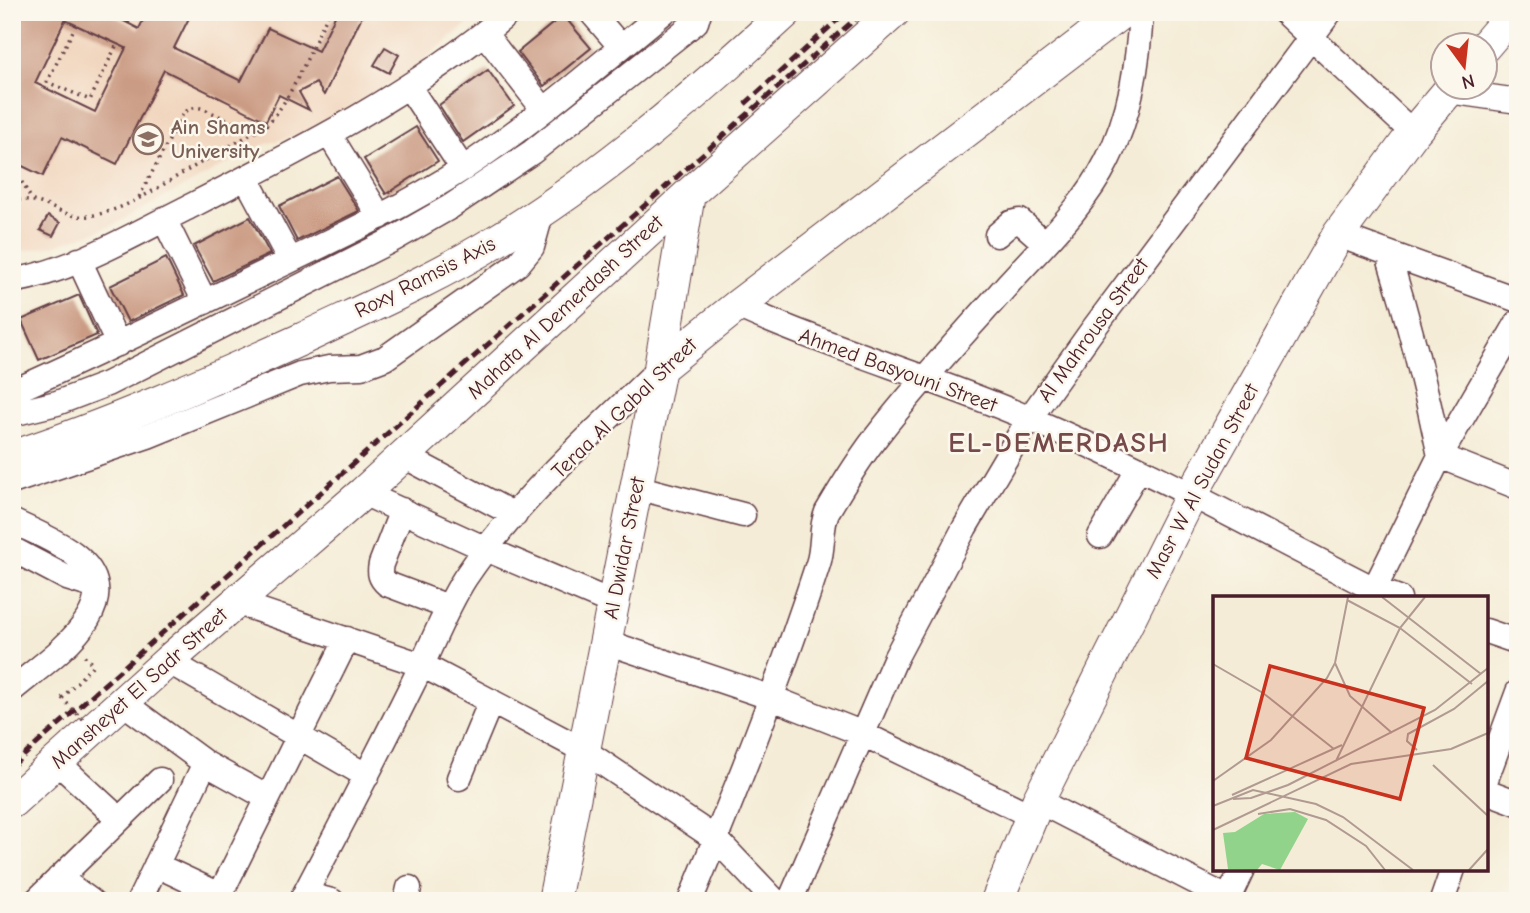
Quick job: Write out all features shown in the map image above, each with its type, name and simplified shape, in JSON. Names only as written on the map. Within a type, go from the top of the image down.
[{"type":"main road","name":"Roxy Ramsis Axis","points":[[12,457],[173,397],[447,270],[542,211],[628,149],[706,86],[786,12]]},
{"type":"main road","name":"Mahata Al Demerdash Street","points":[[236,602],[363,493],[689,194],[894,12]]},
{"type":"main road","name":"Teraa Al Gabal Street","points":[[660,368],[737,306],[1122,12]]},
{"type":"main road","points":[[1497,32],[1514,12]]},
{"type":"main road","name":"Masr W Al Sudan Street","points":[[997,901],[1035,809],[1191,496],[1338,234],[1438,102]]},
{"type":"main road","name":"Al Dwidar Street","points":[[554,901],[660,368],[689,194]]},
{"type":"main road","name":"Mansheyet El Sadr Street","points":[[12,802],[236,602]]},
{"type":"street","points":[[12,281],[41,275],[79,260],[329,134],[409,87],[510,12]]},
{"type":"street","points":[[591,12],[621,47]]},
{"type":"street","points":[[12,392],[380,217],[463,169],[544,110],[664,12]]},
{"type":"street","points":[[12,414],[57,403],[107,384],[394,239],[450,207],[505,172],[551,138],[696,22],[699,12]]},
{"type":"street","points":[[690,901],[772,698],[820,560],[822,524],[827,512],[878,434],[1092,186],[1117,140],[1126,116],[1137,67],[1141,12]]},
{"type":"street","points":[[1284,12],[1413,132]]},
{"type":"street","name":"Al Mahrousa Street","points":[[790,901],[896,657],[959,539],[1029,419],[1330,12]]},
{"type":"street","points":[[484,33],[544,110]]},
{"type":"street","points":[[409,87],[463,169]]},
{"type":"street","points":[[1498,98],[1518,101]]},
{"type":"street","points":[[329,134],[380,217]]},
{"type":"street","points":[[246,178],[290,260]]},
{"type":"street","points":[[12,482],[138,440],[300,374],[329,368],[361,367],[385,358],[518,264],[531,247],[542,211]]},
{"type":"street","points":[[164,219],[205,302]]},
{"type":"street","points":[[997,235],[1010,223],[1020,222],[1045,243]]},
{"type":"street","points":[[1338,234],[1518,300]]},
{"type":"street","points":[[1388,254],[1416,348],[1440,456]]},
{"type":"street","points":[[79,260],[117,344]]},
{"type":"street","name":"Ahmed Basyouni Street","points":[[737,306],[833,347],[925,378],[1029,419],[1191,496],[1372,593]]},
{"type":"street","points":[[1372,593],[1440,456],[1518,321]]},
{"type":"street","name":"Teraa Al Gabal Street","points":[[303,897],[367,776],[448,607],[486,549],[568,459],[660,368]]},
{"type":"street","points":[[404,456],[515,515]]},
{"type":"street","points":[[1440,456],[1518,487]]},
{"type":"street","points":[[1100,536],[1138,470]]},
{"type":"street","points":[[636,487],[743,515]]},
{"type":"street","points":[[363,493],[613,603]]},
{"type":"street","points":[[12,502],[95,552],[103,569],[96,587],[95,606],[87,624],[12,690]]},
{"type":"street","points":[[402,510],[379,572],[381,579],[387,584],[448,607]]},
{"type":"street","points":[[12,521],[74,554],[87,568],[96,587]]},
{"type":"street","points":[[12,550],[67,578],[96,587]]},
{"type":"street","points":[[236,602],[422,665],[583,750],[716,839],[775,901]]},
{"type":"street","points":[[1488,632],[1518,642]]},
{"type":"street","points":[[156,865],[218,898],[347,639]]},
{"type":"street","points":[[606,642],[772,698],[862,733],[1035,809],[1229,900],[1241,871]]},
{"type":"street","points":[[168,661],[367,776]]},
{"type":"street","points":[[1488,774],[1518,692]]},
{"type":"street","points":[[459,778],[491,701]]},
{"type":"street","points":[[122,702],[205,763],[268,798]]},
{"type":"street","points":[[56,761],[119,820]]},
{"type":"street","points":[[139,901],[205,763]]},
{"type":"street","points":[[36,901],[160,780]]},
{"type":"street","points":[[1488,792],[1518,803]]},
{"type":"street","points":[[1442,901],[1452,871]]},
{"type":"street","points":[[59,878],[90,901]]},
{"type":"street","points":[[303,897],[332,901]]},
{"type":"path","points":[[128,23],[133,12]]},
{"type":"path","points":[[12,202],[32,199],[66,215],[105,212],[138,199],[254,132],[272,120],[282,106],[329,12]]},
{"type":"path","points":[[76,25],[47,82],[90,100],[117,44]]},
{"type":"path","points":[[138,199],[187,110],[199,107],[254,132]]},
{"type":"path","points":[[12,172],[32,199]]},
{"type":"path","points":[[86,723],[62,698],[93,665]]},
{"type":"shaded area","name":"Ain Shams University","points":[[12,12],[482,12],[406,75],[306,132],[260,146],[109,227],[56,245],[12,253]]},
{"type":"building","points":[[23,12],[106,12],[139,29],[147,12],[192,12],[174,48],[241,81],[268,28],[318,51],[337,12],[364,12],[324,95],[316,83],[299,92],[309,110],[279,95],[266,121],[164,70],[117,164],[62,137],[43,176],[12,161],[12,33]],"holes":[[[65,20],[126,48],[95,112],[35,83]]]},
{"type":"building","points":[[563,15],[591,48],[544,86],[518,52]]},
{"type":"building","points":[[385,47],[399,55],[389,73],[374,65]]},
{"type":"building","points":[[488,70],[514,106],[463,142],[439,105]]},
{"type":"building","points":[[416,127],[438,161],[386,194],[364,159]]},
{"type":"building","points":[[337,176],[359,211],[297,241],[279,206]]},
{"type":"building","points":[[48,216],[60,223],[53,236],[40,230]]},
{"type":"building","points":[[250,217],[270,254],[213,281],[194,246]]},
{"type":"building","points":[[166,258],[184,295],[128,322],[110,286]]},
{"type":"building","points":[[79,295],[97,335],[39,360],[21,320]]},
{"type":"railway","points":[[745,104],[846,12]]},
{"type":"railway","points":[[12,766],[863,12]]},
{"type":"place","name":"Ain Shams University","points":[[148,139]]},
{"type":"district","name":"EL-DEMERDASH","points":[[1059,442]]}]
